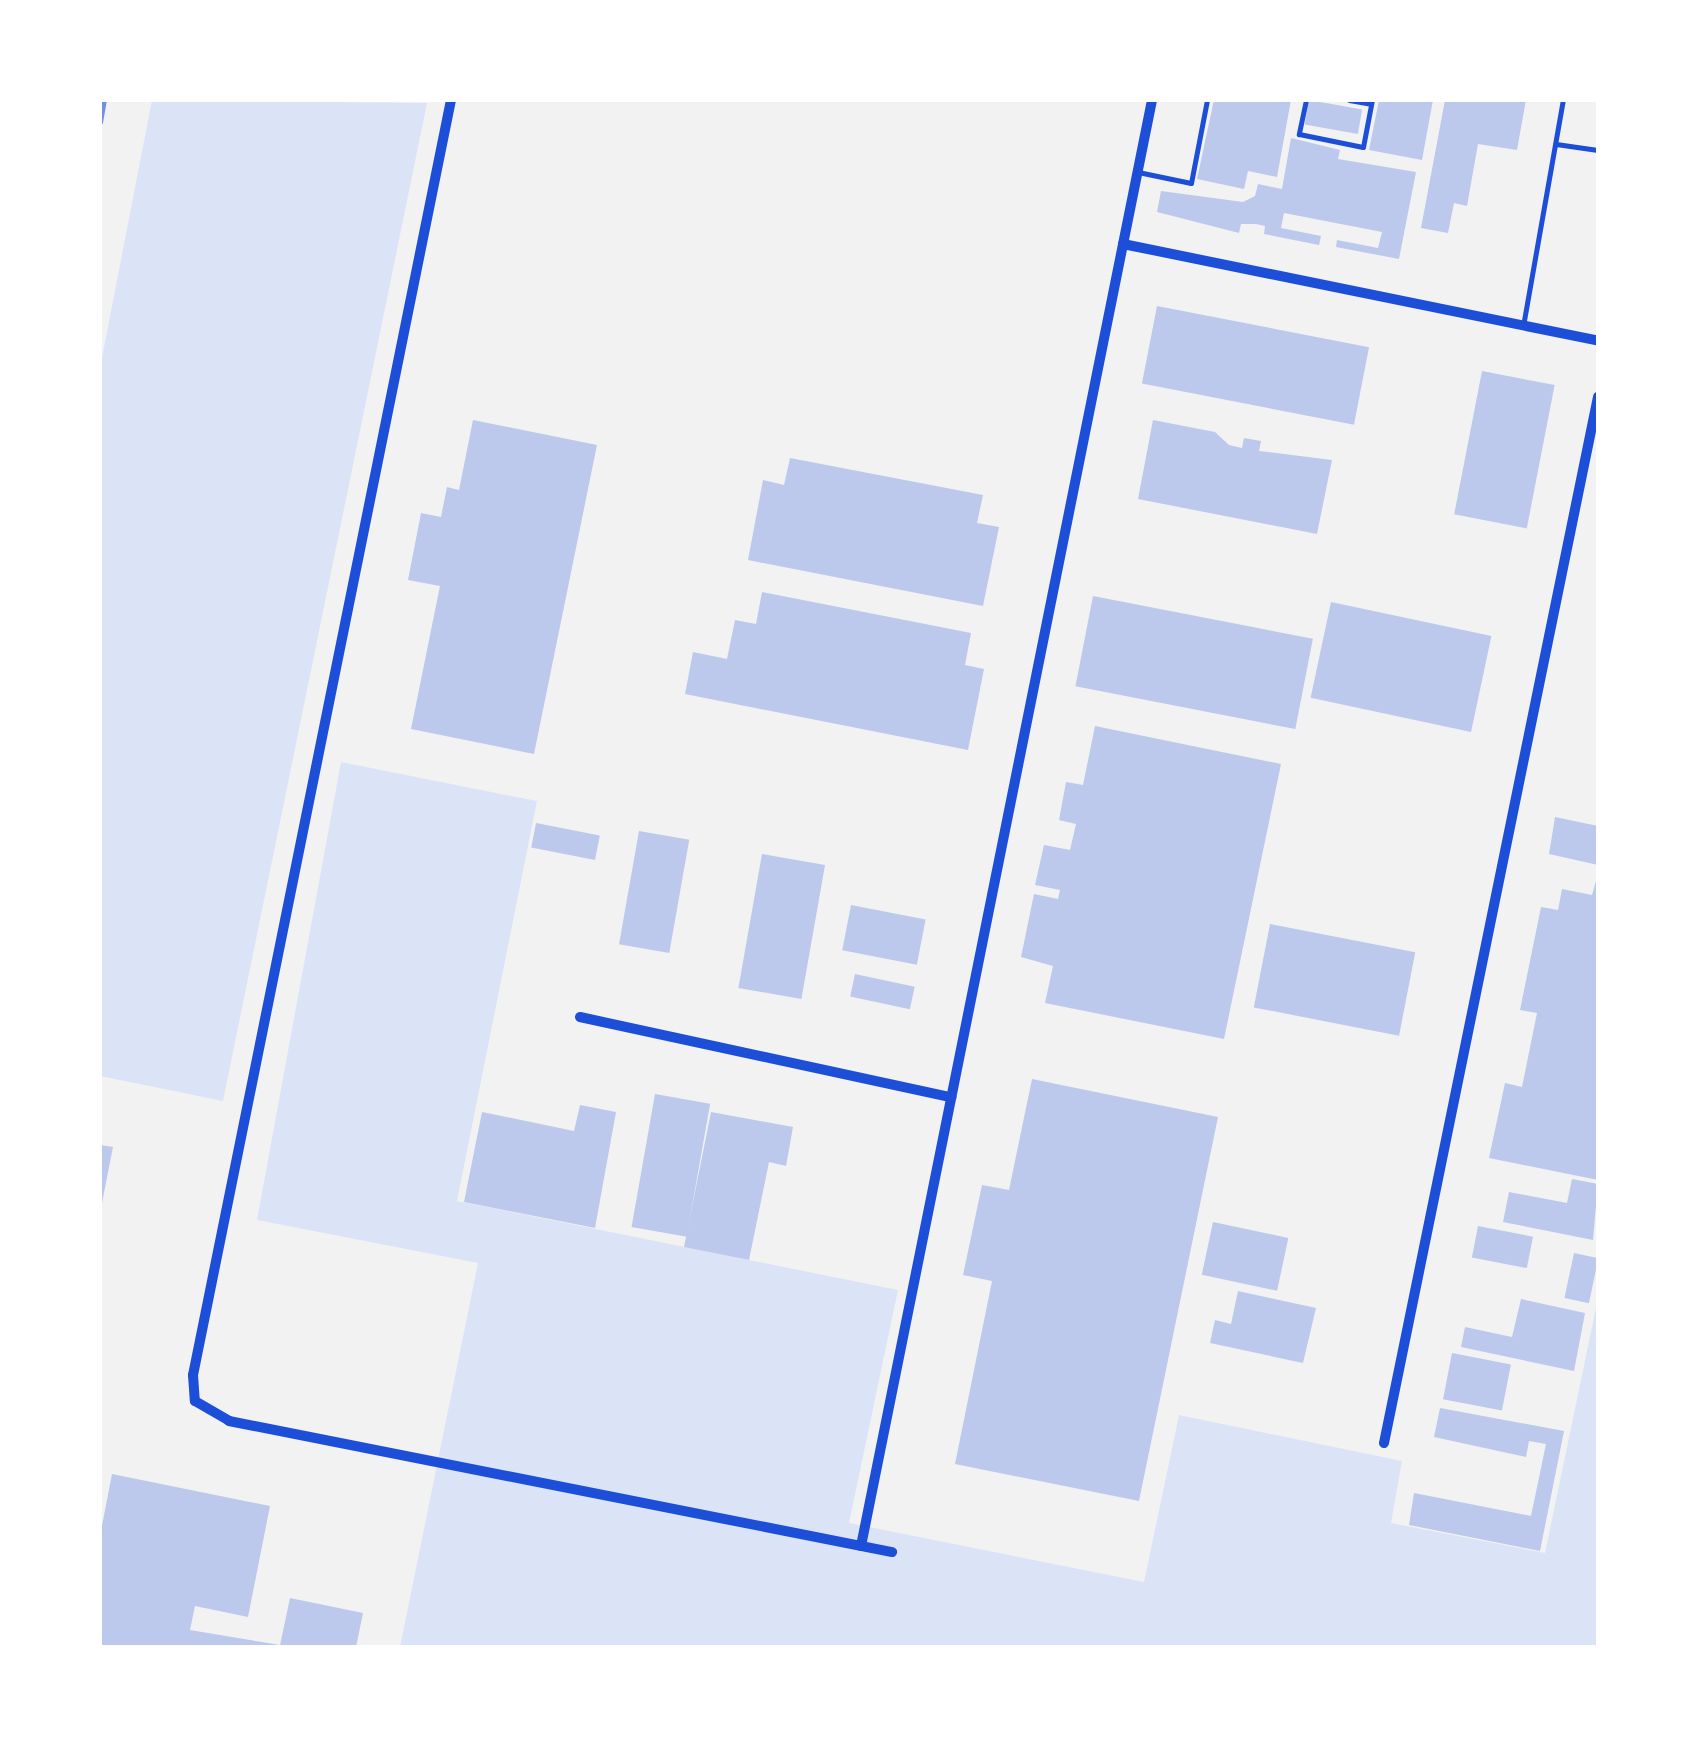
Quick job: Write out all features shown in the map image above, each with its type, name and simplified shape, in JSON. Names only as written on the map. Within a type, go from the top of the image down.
[{"type":"street","points":[[451,100],[193,1394],[200,1408],[229,1420],[892,1552]]},
{"type":"street","points":[[861,1546],[1152,100]]},
{"type":"street","points":[[1123,244],[1598,341]]},
{"type":"street","points":[[1384,1443],[1598,396]]},
{"type":"street","points":[[580,1017],[951,1097]]},
{"type":"lane","points":[[1138,172],[1191,183],[1207,100]]},
{"type":"lane","points":[[1306,100],[1299,134],[1362,147],[1371,102],[1349,100]]},
{"type":"lane","points":[[1523,326],[1563,100]]},
{"type":"lane","points":[[1555,144],[1598,150]]},
{"type":"shaded area","points":[[152,100],[427,103],[223,1101],[100,1076],[100,368]]},
{"type":"shaded area","points":[[341,762],[537,801],[457,1201],[898,1290],[849,1523],[1144,1582],[1179,1415],[1402,1461],[1391,1523],[1545,1553],[1598,1298],[1598,1647],[400,1647],[478,1263],[257,1220]]},
{"type":"building","points":[[1214,100],[1291,100],[1277,177],[1248,171],[1244,189],[1197,179]]},
{"type":"building","points":[[1309,100],[1362,109],[1358,134],[1305,125]]},
{"type":"building","points":[[1379,100],[1433,100],[1422,160],[1369,150]]},
{"type":"building","points":[[1445,100],[1526,100],[1517,150],[1478,144],[1467,206],[1454,203],[1448,233],[1421,228]]},
{"type":"building","points":[[1291,138],[1340,150],[1338,159],[1416,172],[1399,259],[1336,247],[1337,240],[1378,248],[1382,232],[1284,213],[1281,228],[1321,236],[1319,245],[1264,234],[1265,226],[1256,224],[1241,224],[1239,233],[1157,212],[1161,191],[1243,202],[1255,196],[1258,184],[1282,189]]},
{"type":"building","points":[[1157,306],[1369,347],[1354,425],[1142,384]]},
{"type":"building","points":[[1482,371],[1555,385],[1527,528],[1454,514]]},
{"type":"building","points":[[473,420],[597,445],[534,754],[411,729],[440,586],[408,580],[421,513],[441,517],[447,487],[459,490]]},
{"type":"building","points":[[1153,420],[1215,432],[1229,445],[1242,448],[1244,438],[1261,441],[1259,451],[1332,460],[1317,534],[1138,499]]},
{"type":"building","points":[[790,458],[983,495],[977,523],[999,527],[983,606],[748,560],[763,480],[784,485]]},
{"type":"building","points":[[762,592],[971,633],[965,665],[984,669],[968,750],[685,694],[693,652],[727,659],[735,620],[756,624]]},
{"type":"building","points":[[1093,596],[1313,639],[1295,729],[1075,686]]},
{"type":"building","points":[[1331,602],[1491,636],[1471,732],[1311,698]]},
{"type":"building","points":[[1095,726],[1281,764],[1224,1039],[1045,1003],[1053,966],[1021,957],[1034,894],[1058,899],[1060,890],[1035,885],[1044,845],[1070,850],[1076,824],[1059,820],[1066,782],[1083,785]]},
{"type":"building","points":[[1555,817],[1598,826],[1598,865],[1549,854]]},
{"type":"building","points":[[536,823],[600,835],[595,860],[531,848]]},
{"type":"building","points":[[639,831],[689,840],[669,953],[619,944]]},
{"type":"building","points":[[762,854],[825,865],[801,999],[738,988]]},
{"type":"building","points":[[1598,874],[1598,1180],[1489,1158],[1505,1083],[1522,1087],[1537,1013],[1520,1010],[1541,907],[1558,910],[1562,889],[1592,895]]},
{"type":"building","points":[[851,905],[926,920],[917,965],[842,950]]},
{"type":"building","points":[[1270,924],[1415,952],[1399,1036],[1254,1007]]},
{"type":"building","points":[[855,974],[915,987],[910,1009],[850,996]]},
{"type":"building","points":[[1032,1079],[1218,1117],[1139,1501],[955,1464],[992,1281],[963,1275],[982,1185],[1009,1190]]},
{"type":"building","points":[[655,1094],[710,1104],[687,1237],[632,1227]]},
{"type":"building","points":[[580,1105],[616,1112],[595,1228],[464,1202],[482,1112],[574,1131]]},
{"type":"building","points":[[711,1112],[793,1127],[786,1166],[769,1162],[749,1260],[684,1247]]},
{"type":"building","points":[[100,1145],[113,1147],[102,1203],[100,1203]]},
{"type":"building","points":[[1572,1179],[1598,1184],[1593,1240],[1503,1222],[1509,1192],[1567,1203]]},
{"type":"building","points":[[1213,1222],[1288,1238],[1277,1291],[1202,1275]]},
{"type":"building","points":[[1478,1226],[1533,1237],[1527,1268],[1472,1257]]},
{"type":"building","points":[[1574,1253],[1598,1258],[1589,1303],[1564,1298]]},
{"type":"building","points":[[1238,1291],[1316,1308],[1303,1363],[1210,1343],[1215,1320],[1231,1324]]},
{"type":"building","points":[[1521,1299],[1585,1313],[1574,1371],[1461,1347],[1465,1327],[1512,1337]]},
{"type":"building","points":[[1452,1353],[1511,1364],[1502,1411],[1443,1399]]},
{"type":"building","points":[[1440,1408],[1564,1431],[1540,1551],[1409,1525],[1414,1493],[1531,1516],[1546,1444],[1529,1441],[1526,1457],[1434,1437]]},
{"type":"building","points":[[112,1474],[270,1506],[248,1617],[195,1606],[190,1630],[280,1645],[290,1598],[363,1613],[356,1647],[100,1647],[100,1536]]},
{"type":"railway","points":[[100,122],[104,100]]}]
